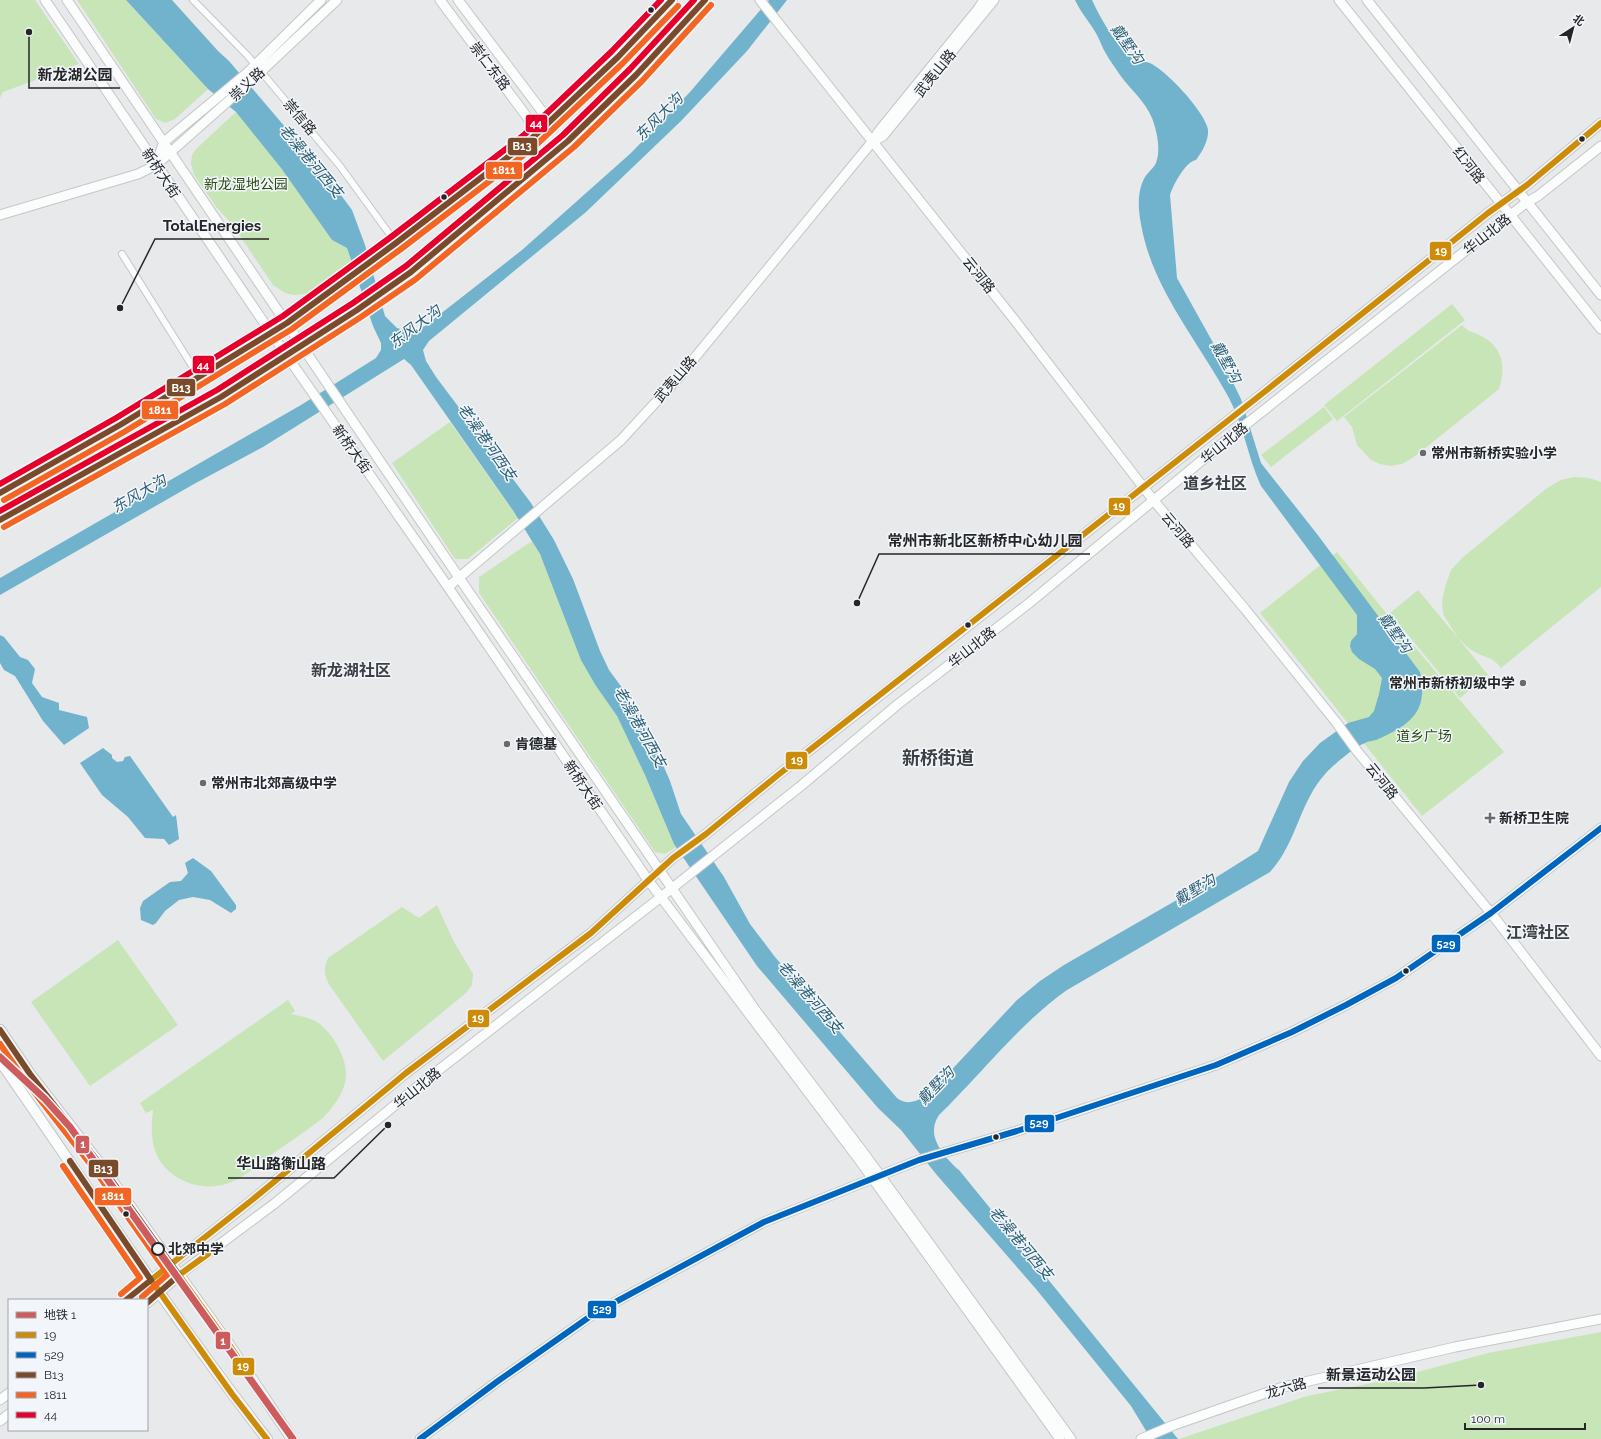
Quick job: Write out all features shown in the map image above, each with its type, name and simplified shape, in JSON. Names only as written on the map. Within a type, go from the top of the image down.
[{"type":"main road","points":[[0,493],[120,425],[287,323],[393,245],[539,133],[618,57],[672,0]]},
{"type":"main road","points":[[0,520],[221,397],[357,310],[411,272],[568,141],[646,64],[705,0]]},
{"type":"main road","points":[[0,1030],[30,1074],[100,1164],[172,1264],[230,1346],[292,1439]]},
{"type":"main road","points":[[0,1061],[159,1292],[232,1394],[267,1439]]},
{"type":"street","name":"新桥大街","points":[[45,0],[286,356],[448,587],[648,880],[876,1176]]},
{"type":"street","name":"新桥大街","points":[[67,0],[460,579],[756,1010],[876,1176]]},
{"type":"street","name":"崇信路","points":[[193,0],[254,64],[340,166],[393,245]]},
{"type":"street","name":"崇义路","points":[[0,215],[138,174],[156,165],[223,106],[249,77],[254,64],[321,0]]},
{"type":"street","name":"崇义路","points":[[164,142],[216,98],[249,77],[261,72],[337,0]]},
{"type":"street","name":"崇仁东路","points":[[440,0],[539,133]]},
{"type":"street","name":"崇仁东路","points":[[458,0],[550,122]]},
{"type":"street","name":"云河路","points":[[760,0],[1013,318],[1154,501],[1245,609],[1336,722],[1357,751],[1491,913],[1601,1056]]},
{"type":"street","name":"武夷山路","points":[[448,587],[460,579],[511,533],[621,440],[672,384],[872,142],[879,131],[984,0]]},
{"type":"street","name":"武夷山路","points":[[872,142],[883,136],[994,0]]},
{"type":"street","name":"红河路","points":[[1339,0],[1601,329]]},
{"type":"street","name":"红河路","points":[[1367,0],[1601,295]]},
{"type":"street","name":"华山北路","points":[[127,1299],[252,1200],[406,1073],[591,933],[673,858],[706,834],[778,775],[1518,191],[1601,123]]},
{"type":"street","points":[[156,165],[164,142]]},
{"type":"street","name":"华山北路","points":[[148,1302],[179,1275],[274,1204],[422,1083],[720,850],[897,705],[1028,604],[1235,433],[1527,202],[1538,196],[1601,146]]},
{"type":"street","points":[[122,254],[199,377]]},
{"type":"street","points":[[420,1439],[498,1381],[595,1313],[764,1222],[919,1160],[1017,1132],[1216,1065],[1292,1032],[1346,1005],[1396,978],[1491,913],[1601,828]]},
{"type":"street","points":[[876,1176],[1060,1439]]},
{"type":"street","points":[[876,1176],[1071,1439]]},
{"type":"street","name":"龙六路","points":[[1141,1439],[1174,1425],[1283,1387],[1455,1347],[1601,1319]]},
{"type":"street","points":[[0,1400],[8,1394]]},
{"type":"street","points":[[0,1421],[8,1415]]},
{"type":"green space","points":[[0,0],[35,0],[79,64],[3,92],[0,98]]},
{"type":"green space","points":[[77,0],[126,0],[208,89],[175,119],[165,123],[156,119]]},
{"type":"green space","name":"新龙湿地公园","points":[[236,112],[281,168],[332,240],[347,248],[351,261],[306,294],[294,295],[285,293],[273,285],[232,224],[217,208],[194,175],[191,164],[192,155],[196,149]]},
{"type":"green space","points":[[1452,304],[1465,320],[1337,421],[1324,405]]},
{"type":"green space","points":[[1462,325],[1467,330],[1485,338],[1497,350],[1502,364],[1499,389],[1414,457],[1402,464],[1391,466],[1380,464],[1371,460],[1357,445],[1352,427],[1344,417]]},
{"type":"green space","points":[[1324,407],[1333,419],[1271,467],[1261,455]]},
{"type":"green space","points":[[450,422],[518,518],[468,559],[455,559],[392,463]]},
{"type":"green space","points":[[1574,477],[1589,478],[1601,482],[1601,587],[1501,668],[1491,659],[1471,650],[1458,638],[1443,614],[1442,601],[1451,570],[1462,558],[1547,488],[1561,480]]},
{"type":"green space","points":[[532,541],[540,554],[596,686],[617,716],[645,775],[676,847],[665,854],[655,852],[479,593],[479,577]]},
{"type":"green space","name":"道乡广场","points":[[1337,552],[1386,613],[1504,752],[1422,816],[1260,613]]},
{"type":"green space","points":[[1418,590],[1488,675],[1460,698],[1390,613]]},
{"type":"green space","points":[[437,905],[454,942],[473,974],[472,985],[466,993],[383,1061],[330,986],[326,979],[326,962],[328,958],[402,907],[419,918]]},
{"type":"green space","points":[[118,940],[178,1025],[90,1086],[31,1002]]},
{"type":"green space","points":[[288,1000],[295,1011],[291,1014],[302,1016],[320,1024],[338,1046],[346,1072],[346,1079],[339,1097],[323,1118],[245,1174],[231,1182],[224,1185],[204,1186],[192,1184],[176,1177],[164,1167],[159,1160],[153,1144],[153,1110],[146,1113],[140,1103]]},
{"type":"green space","points":[[1601,1332],[1601,1439],[1179,1439],[1307,1396],[1392,1379],[1488,1353]]},
{"type":"water","points":[[126,0],[172,0],[218,51],[229,61],[326,175],[352,210],[365,245],[385,316],[397,328],[410,332],[425,326],[522,250],[631,153],[690,92],[769,0],[787,0],[747,51],[681,121],[586,212],[429,341],[423,350],[426,361],[436,377],[531,503],[554,540],[573,579],[600,651],[609,670],[623,689],[647,728],[670,781],[681,814],[724,877],[750,924],[775,957],[897,1098],[905,1102],[916,1101],[928,1095],[1017,1000],[1040,981],[1064,965],[1215,878],[1258,851],[1289,782],[1303,761],[1320,743],[1348,723],[1369,717],[1374,711],[1382,678],[1375,669],[1359,659],[1352,652],[1350,646],[1351,641],[1357,634],[1357,615],[1261,486],[1229,398],[1178,314],[1155,271],[1147,248],[1139,212],[1139,194],[1142,182],[1155,165],[1157,158],[1158,140],[1154,123],[1146,106],[1108,58],[1096,33],[1075,0],[1092,0],[1099,15],[1120,46],[1134,58],[1152,64],[1167,75],[1198,110],[1208,130],[1206,143],[1196,160],[1188,164],[1180,174],[1170,195],[1177,278],[1216,348],[1241,399],[1261,463],[1317,534],[1420,672],[1422,697],[1419,707],[1407,722],[1398,729],[1376,740],[1366,742],[1357,747],[1333,766],[1322,778],[1313,791],[1280,860],[1270,872],[1067,990],[1032,1018],[1016,1034],[939,1115],[934,1126],[936,1141],[946,1158],[959,1170],[1178,1439],[1151,1439],[1131,1406],[1036,1289],[936,1174],[901,1130],[878,1108],[757,966],[674,844],[645,775],[617,716],[596,686],[581,660],[540,554],[514,512],[411,365],[404,359],[263,447],[194,484],[0,595],[0,578],[301,405],[376,358],[381,350],[381,343],[373,326],[347,248],[332,240],[281,168],[236,112],[208,89]]},
{"type":"water","points":[[0,635],[4,637],[20,657],[28,660],[35,669],[32,683],[42,697],[59,703],[59,710],[87,717],[89,728],[64,745],[43,721],[15,676],[4,670],[0,663]]},
{"type":"water","points":[[103,748],[112,755],[112,758],[117,762],[123,761],[125,757],[130,756],[173,817],[176,815],[179,839],[169,845],[164,839],[145,838],[128,817],[102,795],[80,763]]},
{"type":"water","points":[[193,858],[211,871],[236,905],[236,909],[231,913],[210,900],[193,897],[179,900],[165,911],[153,925],[141,920],[140,908],[143,901],[170,882],[181,881],[188,873],[185,863]]},
{"type":"metro line","name":"1","points":[[0,1057],[45,1099],[70,1127],[293,1439]]},
{"type":"transit line","name":"44","points":[[0,484],[116,418],[283,316],[391,237],[524,135],[612,51],[661,0]]},
{"type":"transit line","name":"B13","points":[[0,493],[120,425],[287,323],[396,243],[529,141],[618,57],[672,0]]},
{"type":"transit line","name":"44","points":[[0,511],[217,390],[353,303],[406,266],[563,135],[630,69],[694,0]]},
{"type":"transit line","name":"B13","points":[[0,520],[221,397],[357,310],[411,272],[568,141],[636,75],[705,0]]},
{"type":"transit line","name":"1811","points":[[4,527],[225,404],[361,317],[416,279],[574,147],[642,81],[711,5]]},
{"type":"transit line","name":"1811","points":[[4,500],[124,432],[292,329],[401,249],[534,147],[623,63],[678,6]]},
{"type":"transit line","name":"19","points":[[267,1439],[232,1394],[151,1280],[252,1200],[406,1073],[591,933],[673,858],[706,834],[778,775],[1263,393],[1488,213],[1527,185],[1601,123]]},
{"type":"transit line","name":"529","points":[[420,1439],[498,1381],[595,1313],[764,1222],[919,1160],[1017,1131],[1216,1065],[1292,1032],[1346,1005],[1396,978],[1491,913],[1601,828]]},
{"type":"transit line","name":"B13","points":[[0,1030],[30,1074],[100,1164],[179,1275],[148,1302]]},
{"type":"transit line","name":"1811","points":[[0,1044],[24,1079],[94,1169],[168,1274],[142,1297]]},
{"type":"transit line","name":"B13","points":[[70,1161],[151,1280],[127,1299]]},
{"type":"transit line","name":"1811","points":[[63,1166],[140,1278],[121,1294]]},
{"type":"transit line","name":"19","points":[[208,1254],[179,1275],[230,1346],[292,1439]]},
{"type":"place","name":"新龙湖公园","points":[[29,32]]},
{"type":"place","name":"TotalEnergies","points":[[120,308]]},
{"type":"place","name":"常州市新桥实验小学","points":[[1423,453]]},
{"type":"place","name":"常州市新北区新桥中心幼儿园","points":[[857,603]]},
{"type":"place","name":"常州市新桥初级中学","points":[[1523,683]]},
{"type":"place","name":"肯德基","points":[[507,744]]},
{"type":"place","name":"常州市北郊高级中学","points":[[203,783]]},
{"type":"place","name":"新桥卫生院","points":[[1490,818]]},
{"type":"place","name":"华山路衡山路","points":[[388,1125]]},
{"type":"place","name":"北郊中学","points":[[158,1249]]},
{"type":"place","name":"新景运动公园","points":[[1481,1385]]},
{"type":"district","name":"道乡社区","points":[[1215,483]]},
{"type":"district","name":"新龙湖社区","points":[[351,670]]},
{"type":"district","name":"新桥街道","points":[[938,757]]},
{"type":"district","name":"江湾社区","points":[[1538,932]]},
{"type":"water label","name":"戴墅沟","points":[[1127,44]]},
{"type":"water label","name":"东风大沟","points":[[659,117]]},
{"type":"water label","name":"老澡港河西支","points":[[311,161]]},
{"type":"water label","name":"东风大沟","points":[[415,327]]},
{"type":"water label","name":"戴墅沟","points":[[1226,362]]},
{"type":"water label","name":"老澡港河西支","points":[[487,442]]},
{"type":"water label","name":"东风大沟","points":[[139,494]]},
{"type":"water label","name":"戴墅沟","points":[[1395,633]]},
{"type":"water label","name":"老澡港河西支","points":[[640,727]]},
{"type":"water label","name":"戴墅沟","points":[[1195,890]]},
{"type":"water label","name":"老澡港河西支","points":[[810,997]]},
{"type":"water label","name":"戴墅沟","points":[[936,1086]]},
{"type":"water label","name":"老澡港河西支","points":[[1021,1243]]}]
